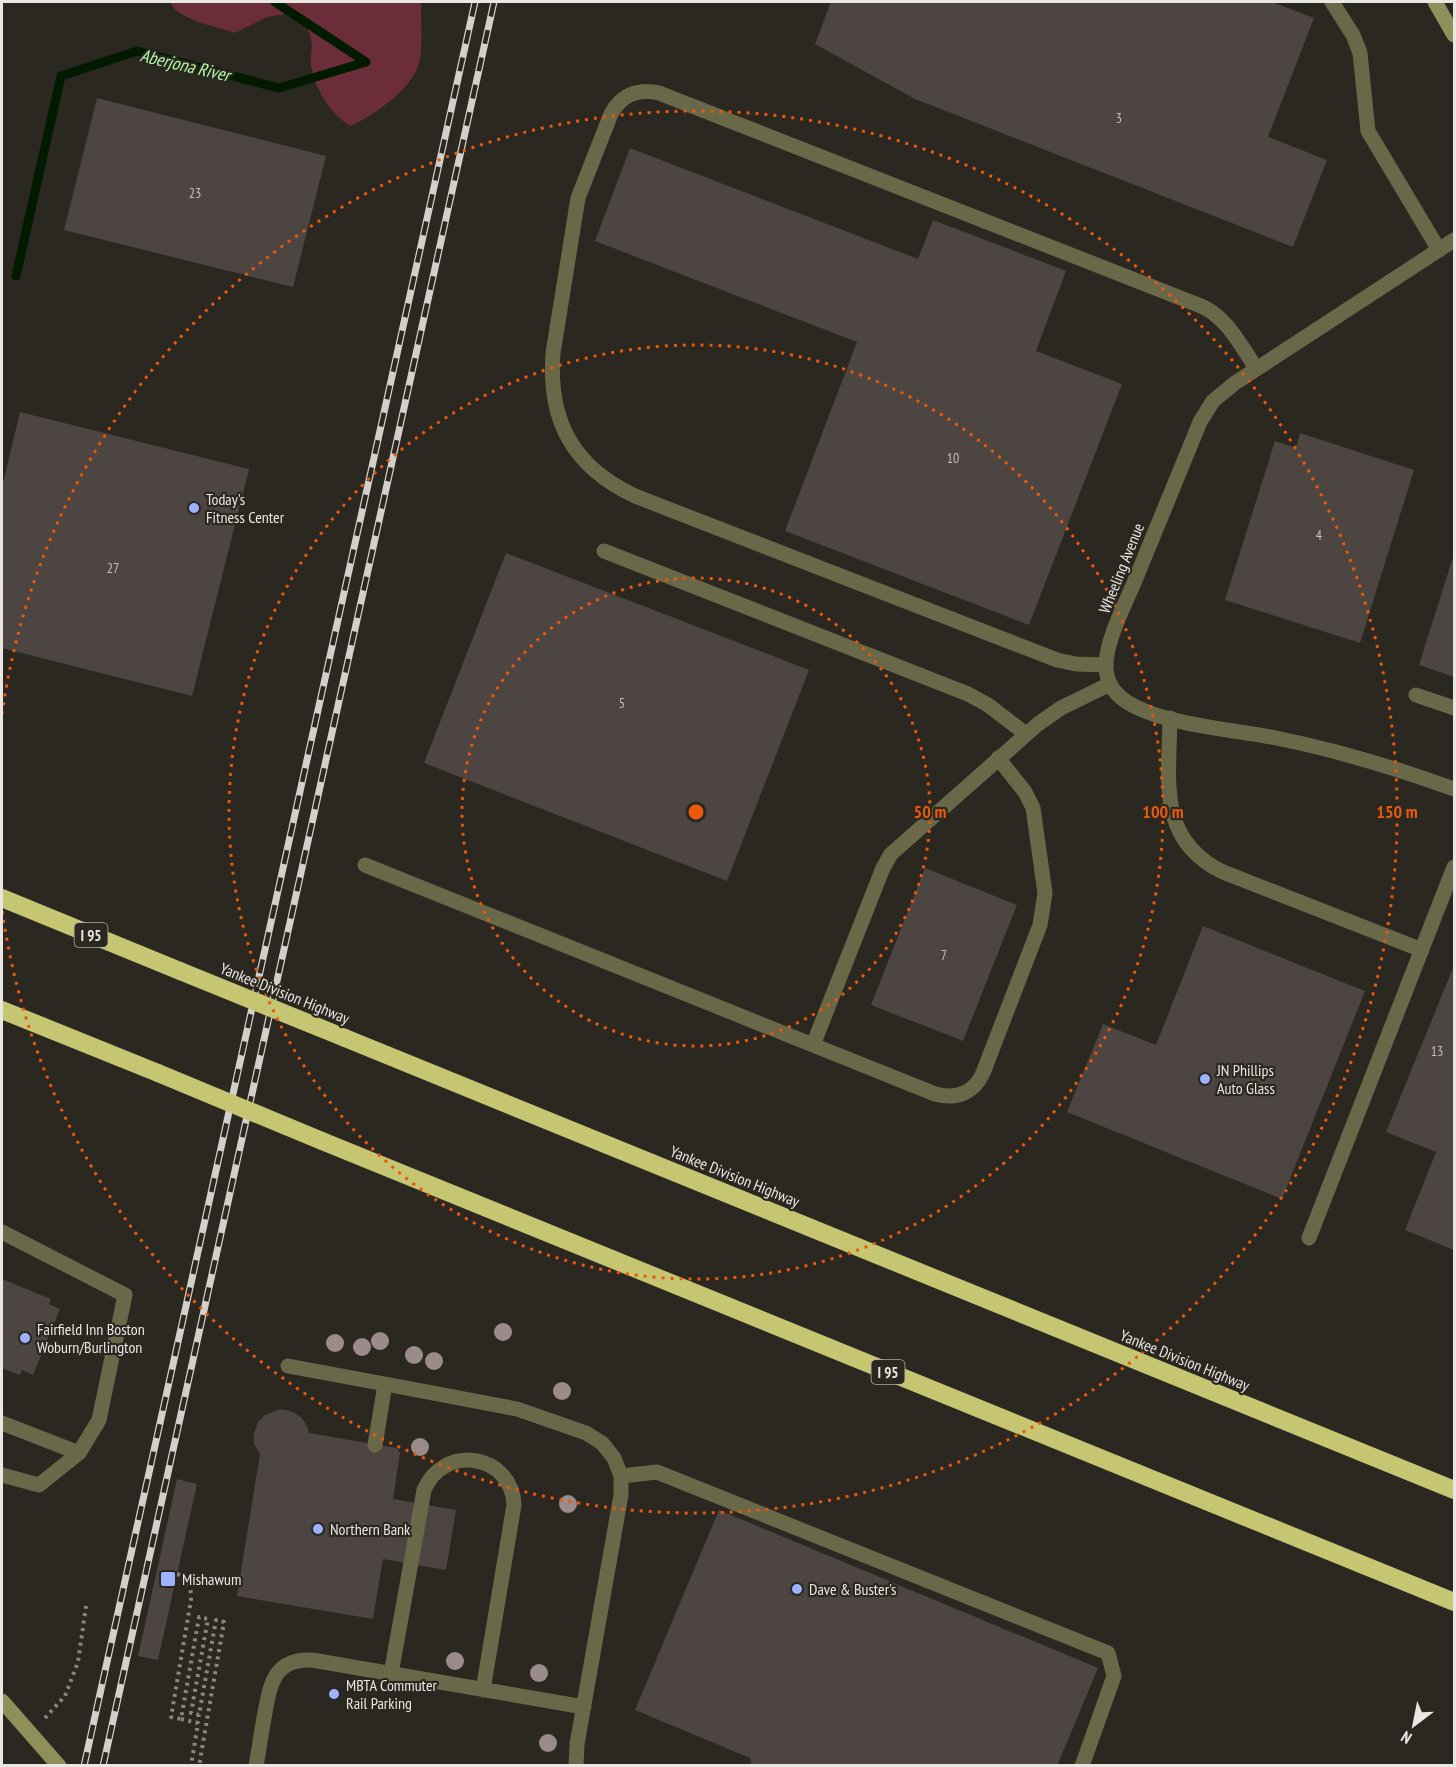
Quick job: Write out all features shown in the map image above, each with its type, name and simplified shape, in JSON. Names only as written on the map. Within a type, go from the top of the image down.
[{"type":"highway","name":"Yankee Division Highway","points":[[2,898],[1455,1490]]},
{"type":"highway","name":"I 95","points":[[2,1010],[1455,1602]]},
{"type":"main road","points":[[1435,2],[1455,35]]},
{"type":"main road","points":[[2,1701],[54,1760]]},
{"type":"street","points":[[1332,2],[1353,35],[1360,53],[1366,125],[1371,137],[1439,250]]},
{"type":"street","points":[[1106,665],[1076,664],[1057,660],[635,496],[615,487],[581,458],[568,439],[559,419],[553,398],[551,375],[578,198],[611,114],[619,102],[631,93],[645,91],[659,93],[1207,308],[1218,316],[1256,368]]},
{"type":"street","name":"Wheeling Avenue","points":[[1110,684],[1106,665],[1108,650],[1200,422],[1213,401],[1256,368],[1455,240]]},
{"type":"street","points":[[604,550],[968,694],[988,705],[1026,734]]},
{"type":"street","points":[[813,1045],[883,868],[891,854],[1049,715],[1110,684],[1132,705],[1170,718],[1278,738],[1341,753],[1455,789]]},
{"type":"street","points":[[1416,695],[1455,708]]},
{"type":"street","points":[[1170,718],[1171,807],[1180,835],[1198,857],[1223,873],[1422,950]]},
{"type":"street","points":[[365,865],[813,1045],[949,1097],[964,1094],[980,1079],[1040,925],[1045,904],[1045,882],[1032,808],[1025,792],[998,758]]},
{"type":"street","points":[[1309,1238],[1455,867]]},
{"type":"street","points":[[2,1232],[125,1295],[99,1420],[79,1454],[39,1485],[2,1475]]},
{"type":"street","points":[[288,1366],[517,1408],[586,1433],[609,1450],[621,1476],[621,1496],[577,1744],[576,1766]]},
{"type":"street","points":[[375,1445],[385,1384]]},
{"type":"street","points":[[2,1424],[79,1454]]},
{"type":"street","points":[[391,1674],[424,1490],[431,1478],[445,1466],[463,1460],[478,1461],[491,1466],[505,1478],[513,1494],[514,1505],[483,1690]]},
{"type":"street","points":[[621,1476],[657,1472],[1108,1653],[1114,1676],[1082,1766]]},
{"type":"street","points":[[256,1766],[269,1691],[274,1677],[284,1666],[298,1660],[312,1660],[584,1707]]},
{"type":"path","points":[[177,1574],[186,1579],[191,1593],[171,1718],[198,1723],[191,1766]]},
{"type":"path","points":[[31,1733],[65,1696],[78,1662],[86,1606]]},
{"type":"path","points":[[181,1719],[199,1617],[208,1619],[191,1713],[199,1715],[216,1620],[224,1622],[199,1766]]},
{"type":"shaded area","points":[[170,2],[421,2],[419,63],[415,73],[400,92],[381,109],[350,126],[330,107],[315,82],[311,64],[312,43],[305,22],[286,14],[267,17],[235,33],[188,18],[174,8]]},
{"type":"building","points":[[831,2],[1272,2],[1314,18],[1268,137],[1327,160],[1293,247],[915,99],[815,44]]},
{"type":"building","points":[[97,98],[326,156],[293,287],[64,230]]},
{"type":"building","points":[[630,148],[918,259],[933,220],[1066,271],[1036,351],[1122,384],[1029,625],[785,531],[857,342],[595,241]]},
{"type":"building","points":[[20,412],[249,469],[192,696],[2,648],[2,487]]},
{"type":"building","points":[[1300,433],[1414,470],[1360,643],[1225,600],[1275,441],[1296,448]]},
{"type":"building","points":[[506,553],[809,670],[727,881],[424,763]]},
{"type":"building","points":[[1454,554],[1454,677],[1419,665]]},
{"type":"building","points":[[925,868],[1017,905],[963,1041],[871,1005]]},
{"type":"building","name":"JN Phillips Auto Glass","points":[[1203,926],[1365,991],[1282,1199],[1067,1112],[1103,1024],[1156,1045]]},
{"type":"building","points":[[1453,968],[1454,1250],[1405,1230],[1436,1152],[1386,1132]]},
{"type":"building","name":"Fairfield Inn Boston Woburn/Burlington","points":[[2,1279],[51,1299],[49,1304],[60,1309],[33,1375],[22,1370],[20,1375],[2,1368]]},
{"type":"building","name":"Northern Bank","points":[[281,1409],[291,1411],[301,1417],[309,1433],[397,1448],[400,1453],[393,1499],[456,1510],[446,1570],[383,1559],[373,1619],[237,1596],[260,1454],[254,1444],[254,1433],[258,1422],[265,1415]]},
{"type":"building","points":[[177,1479],[197,1484],[158,1660],[138,1656]]},
{"type":"building","name":"Dave & Buster's","points":[[719,1510],[1098,1668],[1057,1766],[752,1766],[750,1758],[635,1710]]},
{"type":"waterway","name":"Aberjona River","points":[[16,276],[61,76],[137,51],[279,88],[366,62],[275,2]]},
{"type":"railway","points":[[84,1766],[475,2]]},
{"type":"railway","points":[[103,1766],[494,2]]},
{"type":"place","name":"Today's Fitness Center","points":[[194,508]]},
{"type":"place","name":"JN Phillips Auto Glass","points":[[1205,1079]]},
{"type":"place","name":"Fairfield Inn Boston Woburn/Burlington","points":[[25,1338]]},
{"type":"place","name":"Northern Bank","points":[[318,1529]]},
{"type":"place","name":"Mishawum","points":[[168,1579]]},
{"type":"place","name":"Dave & Buster's","points":[[797,1589]]},
{"type":"place","name":"MBTA Commuter Rail Parking","points":[[334,1694]]}]
